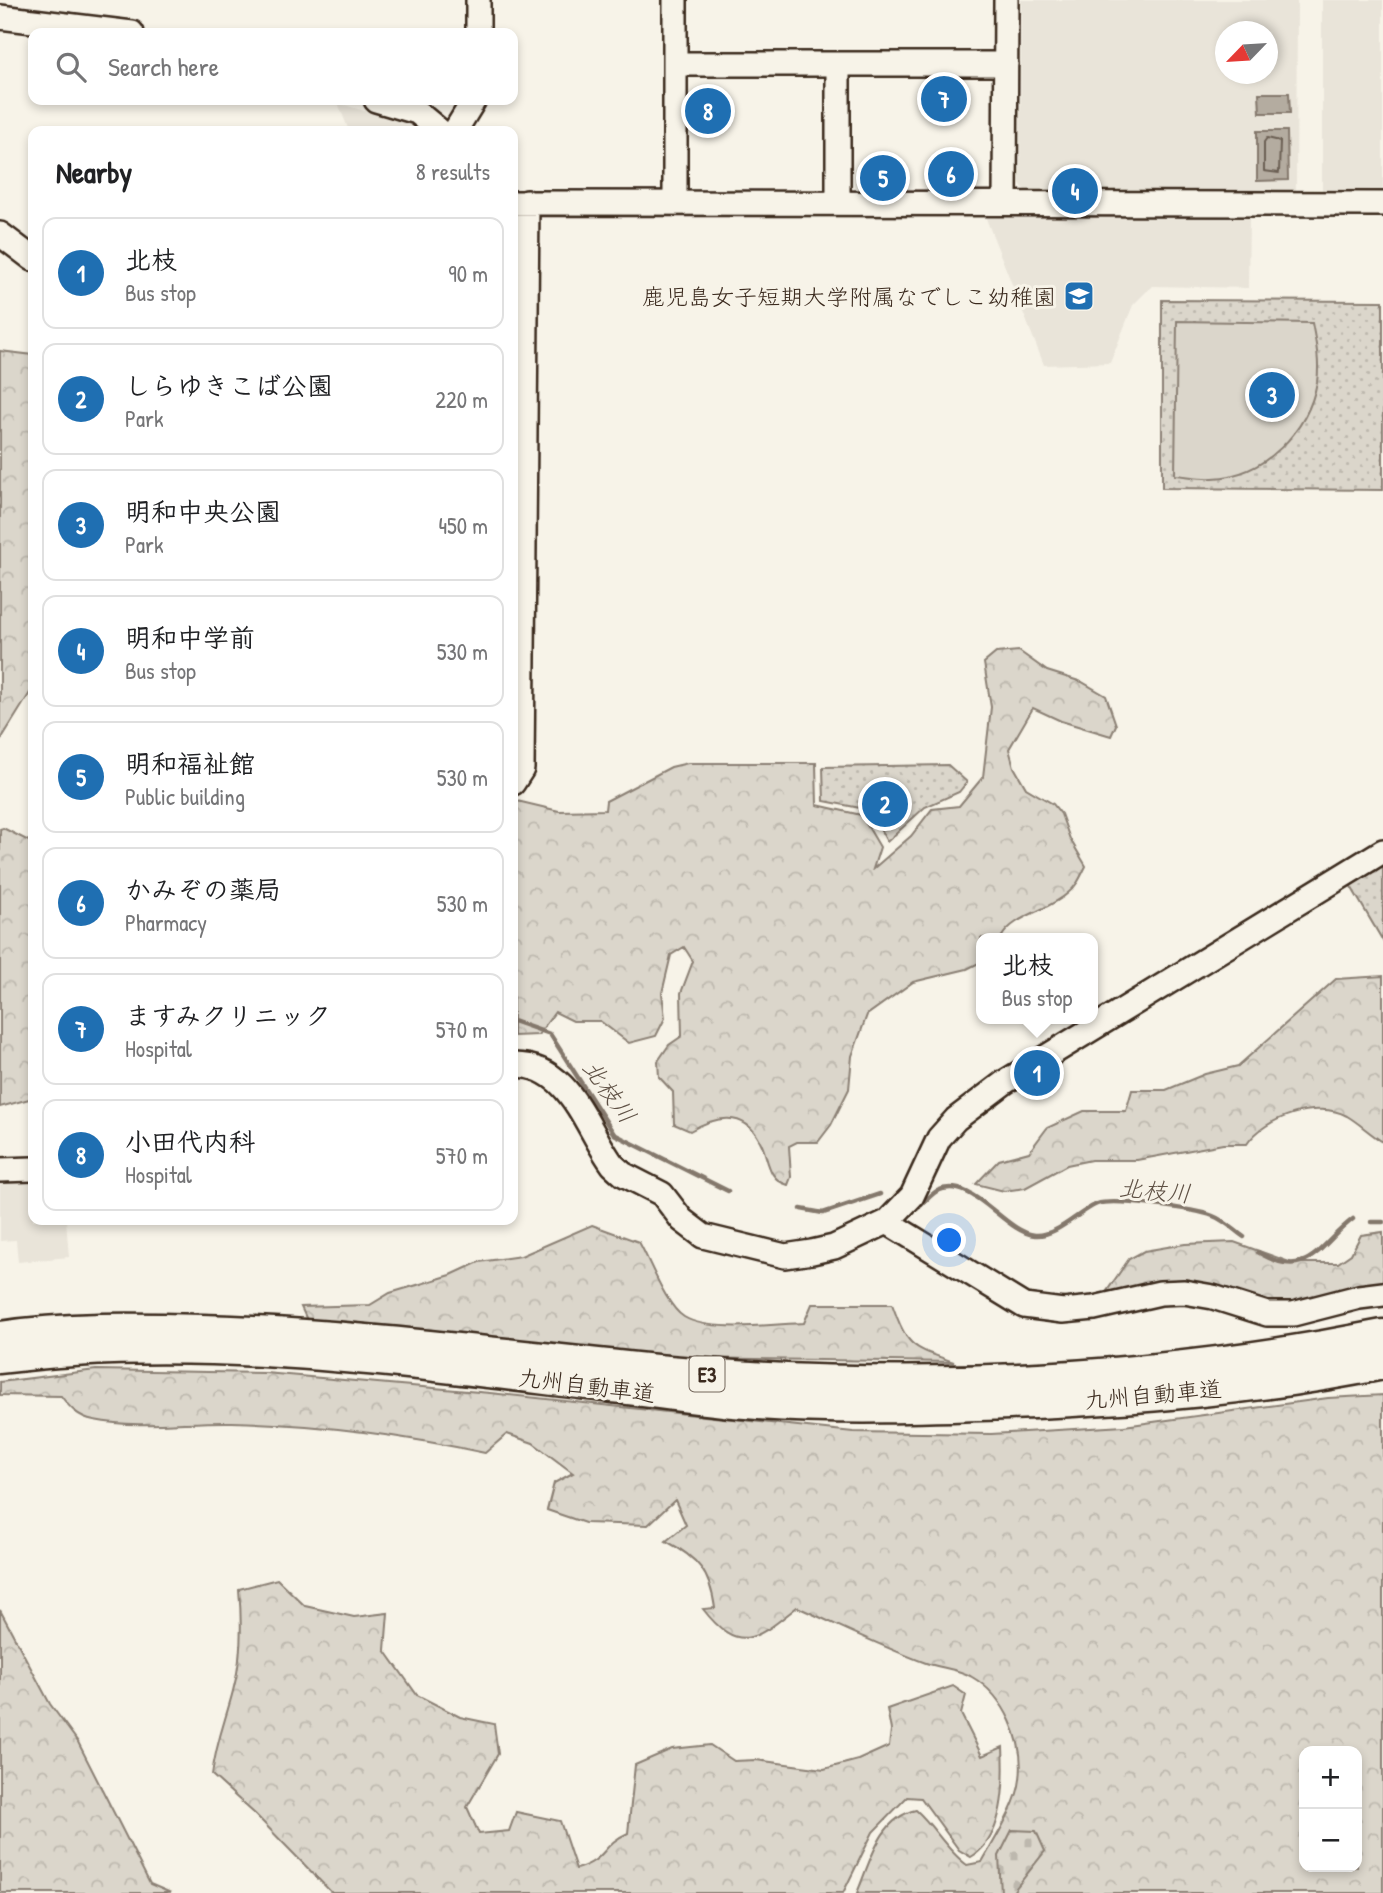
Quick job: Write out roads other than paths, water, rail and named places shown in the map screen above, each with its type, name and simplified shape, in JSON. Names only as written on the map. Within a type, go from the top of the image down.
[{"type":"highway","name":"九州自動車道","points":[[0,1337],[29,1332],[132,1328],[320,1335],[762,1378],[882,1382],[1052,1378],[1183,1367],[1383,1335]]},
{"type":"highway","name":"九州自動車道","points":[[0,1358],[52,1351],[174,1350],[320,1356],[755,1404],[858,1408],[1161,1396],[1336,1373],[1383,1364]]},
{"type":"street","points":[[478,0],[478,28]]},
{"type":"street","points":[[675,0],[675,203]]},
{"type":"street","points":[[1005,203],[1006,0]]},
{"type":"street","points":[[0,17],[91,28]]},
{"type":"street","points":[[838,64],[838,203]]},
{"type":"street","points":[[675,65],[1006,64]]},
{"type":"street","points":[[393,105],[417,112],[434,126]]},
{"type":"street","points":[[458,126],[471,105]]},
{"type":"street","points":[[518,775],[522,769],[520,203],[1383,204]]},
{"type":"street","points":[[0,234],[28,255]]},
{"type":"street","points":[[1098,1022],[1383,851]]},
{"type":"street","points":[[518,1066],[549,1075],[570,1094],[613,1165],[623,1174],[662,1194],[682,1220],[703,1236],[794,1256],[834,1247],[887,1222],[912,1196],[939,1138],[978,1102],[1095,1024]]},
{"type":"street","points":[[0,1170],[28,1169]]},
{"type":"street","points":[[887,1222],[1024,1306],[1063,1311],[1094,1308],[1160,1293],[1184,1292],[1213,1297],[1267,1314],[1293,1314],[1359,1297],[1383,1294]]},
{"type":"water","points":[[1259,93],[1289,93],[1290,113],[1260,113]]},
{"type":"water","points":[[1257,131],[1287,131],[1288,180],[1257,181]]},
{"type":"waterway","name":"北枝川","points":[[518,1023],[550,1034],[614,1134],[728,1191]]},
{"type":"waterway","name":"北枝川","points":[[917,1209],[937,1191],[950,1188],[963,1190],[1023,1232],[1043,1235],[1097,1204],[1136,1203],[1213,1216],[1244,1237]]},
{"type":"waterway","name":"北枝川","points":[[801,1209],[823,1213],[880,1194]]},
{"type":"waterway","name":"北枝川","points":[[1258,1252],[1275,1261],[1302,1262],[1321,1249],[1353,1219]]},
{"type":"waterway","name":"北枝川","points":[[1371,1222],[1383,1222]]},
{"type":"place","name":"ますみクリニック","points":[[944,99]]},
{"type":"place","name":"小田代内科","points":[[708,111]]},
{"type":"place","name":"かみぞの薬局","points":[[951,174]]},
{"type":"place","name":"明和福祉館","points":[[883,178]]},
{"type":"place","name":"明和中学前","points":[[1075,191]]},
{"type":"place","name":"鹿児島女子短期大学附属なでしこ幼稚園","points":[[1079,296]]},
{"type":"place","name":"明和中央公園","points":[[1272,395]]},
{"type":"place","name":"しらゆきこば公園","points":[[885,804]]},
{"type":"place","name":"北枝","points":[[1037,1073]]}]
